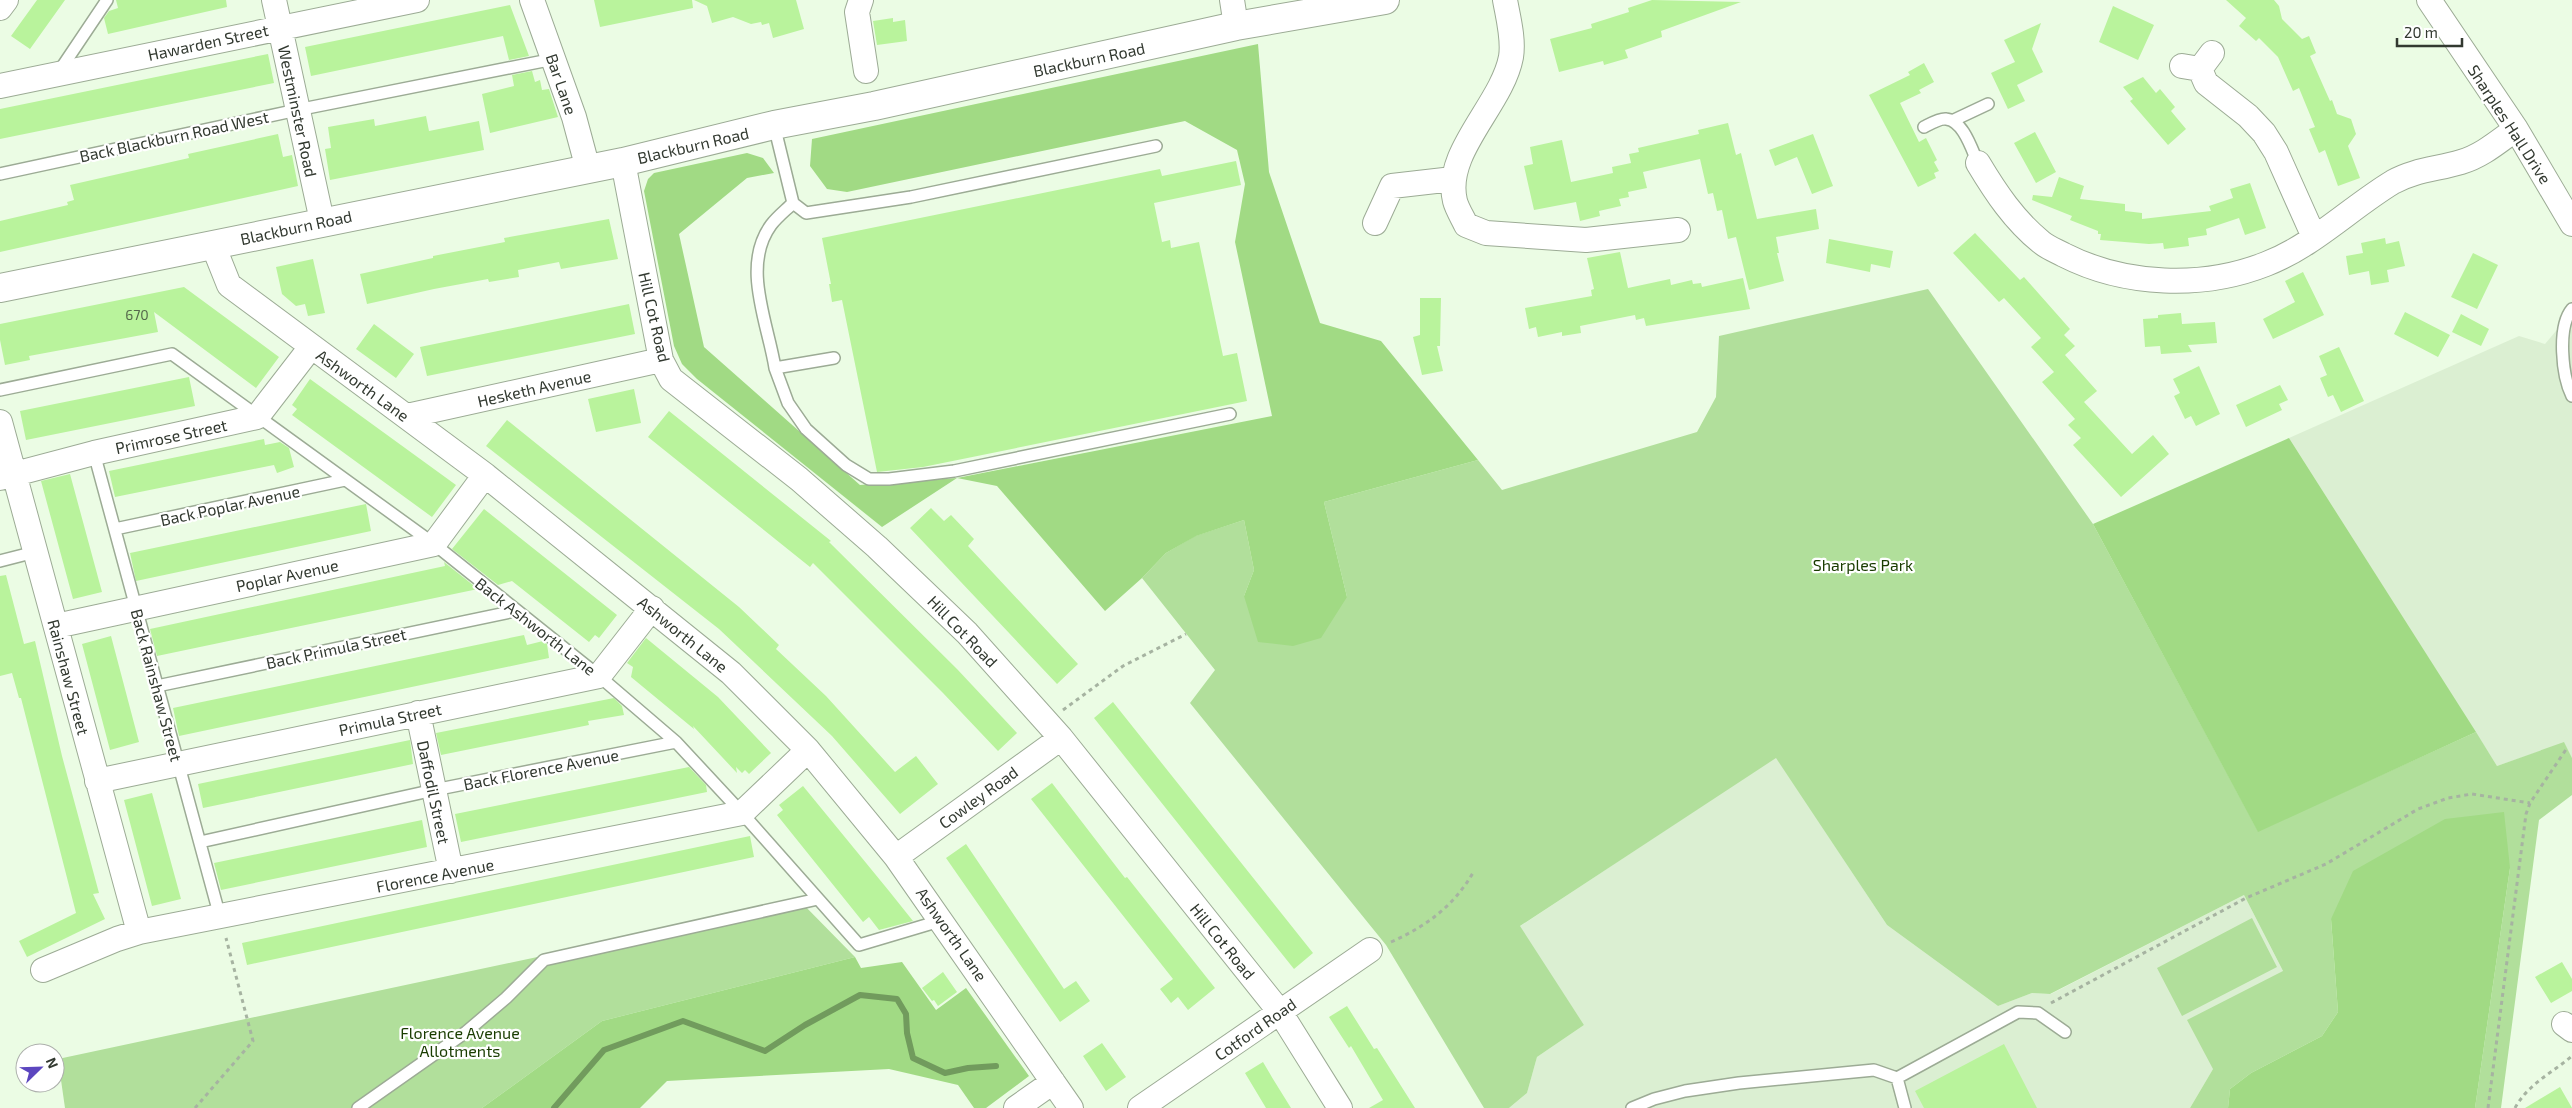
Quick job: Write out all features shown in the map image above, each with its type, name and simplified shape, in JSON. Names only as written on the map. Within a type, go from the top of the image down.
[{"type":"highway","name":"Blackburn Road","points":[[1,285],[212,245],[322,221],[623,162],[774,125],[874,106],[1236,26],[1386,0]]},
{"type":"street","points":[[0,8],[6,0]]},
{"type":"street","name":"Westminster Road","points":[[274,0],[322,221]]},
{"type":"street","name":"Hawarden Street","points":[[0,86],[416,0]]},
{"type":"street","name":"Bar Lane","points":[[532,0],[554,59],[588,169]]},
{"type":"street","points":[[861,0],[857,12],[866,71]]},
{"type":"street","points":[[1232,0],[1236,26]]},
{"type":"street","points":[[1505,0],[1512,55],[1508,70],[1497,94],[1458,160],[1453,179],[1455,201],[1466,225],[1486,233],[1586,240],[1680,229]]},
{"type":"street","name":"Sharples Hall Drive","points":[[2428,0],[2516,129],[2569,212]]},
{"type":"street","points":[[2198,63],[2206,83],[2248,116],[2264,133],[2276,152],[2314,238]]},
{"type":"street","points":[[1978,163],[1997,195],[2017,220],[2043,244],[2076,261],[2113,273],[2144,279],[2178,281],[2237,274],[2267,264],[2314,238],[2394,182],[2415,172],[2462,162],[2479,155],[2516,129]]},
{"type":"street","name":"Hill Cot Road","points":[[623,162],[662,360],[671,379],[799,479],[877,547],[967,633],[1054,730],[1280,1012],[1340,1108]]},
{"type":"street","points":[[1376,223],[1392,186],[1453,179]]},
{"type":"street","name":"Ashworth Lane","points":[[212,245],[229,284],[485,475],[652,608],[730,673],[808,750],[896,856],[943,920],[1071,1108]]},
{"type":"street","points":[[257,417],[311,347]]},
{"type":"street","name":"Hesketh Avenue","points":[[407,416],[662,360]]},
{"type":"street","name":"Primrose Street","points":[[7,476],[94,453],[257,417]]},
{"type":"street","name":"Rainshaw Street","points":[[0,422],[7,476],[35,552],[139,932]]},
{"type":"street","points":[[434,544],[485,475]]},
{"type":"street","name":"Poplar Avenue","points":[[56,626],[136,607],[434,544]]},
{"type":"street","points":[[599,676],[652,608]]},
{"type":"street","name":"Primula Street","points":[[98,781],[599,676]]},
{"type":"street","name":"Daffodil Street","points":[[418,713],[451,872]]},
{"type":"street","name":"Cowley Road","points":[[896,856],[1054,730]]},
{"type":"street","points":[[742,813],[808,750]]},
{"type":"street","name":"Florence Avenue","points":[[43,970],[117,939],[139,932],[451,872],[742,813]]},
{"type":"street","name":"Cotford Road","points":[[1140,1108],[1370,950]]},
{"type":"street","points":[[1016,1108],[1053,1082]]},
{"type":"lane","points":[[57,74],[107,0]]},
{"type":"lane","name":"Back Blackburn Road West","points":[[0,174],[297,110],[554,59]]},
{"type":"lane","points":[[1924,127],[1944,118],[1954,120],[1988,104]]},
{"type":"lane","points":[[1954,120],[1965,134],[1978,163]]},
{"type":"lane","points":[[774,125],[793,203],[806,212],[901,198],[1156,146]]},
{"type":"lane","points":[[793,203],[771,225],[762,243],[756,278],[775,368],[788,403],[806,429],[846,465],[869,479],[888,479],[954,471],[1230,414]]},
{"type":"lane","points":[[2572,309],[2563,324],[2565,383],[2572,396]]},
{"type":"lane","name":"Back Ashworth Lane","points":[[0,390],[172,354],[434,544],[599,676],[676,742],[859,945],[943,920]]},
{"type":"lane","points":[[775,368],[834,358]]},
{"type":"lane","name":"Back Rainshaw Street","points":[[94,453],[220,917]]},
{"type":"lane","name":"Back Poplar Avenue","points":[[115,529],[345,480]]},
{"type":"lane","points":[[0,561],[35,552]]},
{"type":"lane","name":"Back Primula Street","points":[[157,686],[515,610]]},
{"type":"lane","name":"Back Florence Avenue","points":[[200,842],[434,790],[676,742]]},
{"type":"lane","points":[[358,1108],[466,1032],[506,998],[544,960],[818,899]]},
{"type":"lane","points":[[1632,1108],[1677,1093],[1739,1083],[1874,1070],[1897,1078],[2018,1012],[2038,1013],[2065,1032]]},
{"type":"lane","points":[[1897,1078],[1905,1108]]},
{"type":"path","points":[[1054,730],[1103,678],[1186,634]]},
{"type":"path","points":[[2488,1108],[2526,814],[2530,803],[2567,748]]},
{"type":"path","points":[[2038,1013],[2051,1003],[2246,898],[2326,864],[2418,809],[2448,798],[2472,794],[2530,803]]},
{"type":"path","points":[[1370,950],[1412,933],[1431,921],[1448,907],[1467,885],[1474,871]]},
{"type":"path","points":[[195,1108],[252,1041],[220,917]]},
{"type":"path","points":[[2515,1108],[2521,1096],[2533,1084],[2550,1074],[2572,1056]]},
{"type":"shaded area","points":[[2572,312],[2572,758],[2564,743],[2497,766],[2289,438],[2519,336],[2545,344]]},
{"type":"shaded area","points":[[1776,757],[1887,925],[1998,1006],[2032,993],[2051,994],[2244,895],[2308,1020],[2213,1069],[2190,1108],[1509,1108],[1527,1093],[1537,1057],[1584,1025],[1519,927]]},
{"type":"green space","points":[[1258,44],[1269,172],[1320,323],[1381,341],[1478,460],[1324,502],[1347,597],[1321,638],[1293,646],[1258,642],[1244,596],[1254,570],[1244,520],[1196,536],[1166,553],[1142,578],[1105,611],[997,486],[957,478],[1272,416],[1235,242],[1245,184],[1237,150],[1185,121],[847,192],[827,189],[810,166],[812,139]]},
{"type":"green space","points":[[747,153],[763,158],[774,173],[747,178],[679,234],[704,347],[860,485],[957,478],[882,527],[697,379],[682,364],[674,346],[644,191],[648,179],[654,173]]},
{"type":"green space","name":"Sharples Park","points":[[1928,289],[2093,524],[2258,831],[2476,732],[2497,766],[2564,742],[2572,758],[2572,795],[2539,820],[2501,1108],[2475,1108],[2510,868],[2331,919],[2338,1012],[2322,1036],[2251,1073],[2230,1089],[2228,1108],[2190,1108],[2213,1069],[2187,1020],[2283,971],[2244,895],[2050,994],[2032,993],[1998,1006],[1887,925],[1776,758],[1520,926],[1584,1025],[1537,1057],[1527,1093],[1509,1108],[1484,1108],[1386,945],[1190,703],[1215,670],[1142,578],[1166,553],[1195,536],[1244,520],[1254,570],[1244,596],[1347,597],[1324,502],[1478,460],[1502,490],[1697,432],[1716,397],[1719,336]]},
{"type":"green space","points":[[2289,438],[2476,732],[2258,832],[2093,524]]},
{"type":"green space","points":[[2504,812],[2510,868],[2475,1108],[2228,1108],[2230,1089],[2251,1073],[2322,1036],[2338,1012],[2331,919],[2353,871],[2445,819]]},
{"type":"green space","name":"Florence Avenue Allotments","points":[[800,901],[855,957],[602,1021],[482,1108],[65,1108],[63,1093],[65,1093],[65,1058]]},
{"type":"green space","points":[[2252,918],[2277,967],[2182,1016],[2157,968]]},
{"type":"green space","points":[[855,957],[861,968],[902,962],[936,1010],[966,988],[1029,1076],[986,1108],[974,1108],[958,1085],[889,1069],[667,1081],[640,1108],[482,1108],[602,1021]]},
{"type":"building","points":[[37,0],[65,0],[30,49],[11,36]]},
{"type":"building","points":[[116,0],[226,0],[227,7],[108,34],[104,18],[109,11],[118,8]]},
{"type":"building","points":[[594,0],[692,0],[693,8],[600,27]]},
{"type":"building","points":[[694,0],[796,0],[804,29],[773,38],[769,23],[762,25],[761,22],[751,24],[733,17],[712,23],[707,6]]},
{"type":"building","points":[[1652,0],[1741,2],[1661,31],[1662,37],[1625,50],[1628,58],[1604,65],[1603,61],[1559,72],[1550,39],[1592,28],[1591,24],[1629,12],[1628,8]]},
{"type":"building","points":[[2226,0],[2274,0],[2279,6],[2282,19],[2302,39],[2309,36],[2316,53],[2310,56],[2330,101],[2332,100],[2337,114],[2351,119],[2356,134],[2348,146],[2360,178],[2338,186],[2325,150],[2319,153],[2309,129],[2315,127],[2299,88],[2293,91],[2278,57],[2259,38],[2256,41],[2239,26],[2246,18]]},
{"type":"building","points":[[510,5],[529,56],[509,60],[503,36],[311,76],[305,47]]},
{"type":"building","points":[[2113,6],[2154,25],[2138,60],[2099,42]]},
{"type":"building","points":[[893,18],[893,22],[905,20],[907,41],[877,45],[873,21]]},
{"type":"building","points":[[2041,23],[2032,49],[2043,72],[2017,85],[2025,101],[2008,109],[1991,73],[2015,62],[2004,40]]},
{"type":"building","points":[[268,54],[274,83],[0,139],[0,109]]},
{"type":"building","points":[[1924,63],[1934,82],[1919,90],[1921,93],[1900,103],[1919,142],[1926,138],[1937,160],[1934,162],[1939,171],[1934,173],[1936,178],[1918,187],[1869,95],[1910,75],[1908,72]]},
{"type":"building","points":[[532,71],[535,82],[540,80],[542,90],[549,89],[558,117],[490,133],[482,94],[514,86],[512,75]]},
{"type":"building","points":[[2143,77],[2156,93],[2160,89],[2175,107],[2171,111],[2186,129],[2168,145],[2130,101],[2133,99],[2123,87]]},
{"type":"building","points":[[426,116],[429,131],[479,121],[484,150],[330,180],[325,149],[331,148],[328,127],[374,119],[375,126]]},
{"type":"building","points":[[1728,123],[1736,155],[1741,153],[1757,219],[1816,209],[1819,229],[1776,237],[1779,253],[1777,253],[1784,281],[1749,290],[1736,237],[1728,239],[1722,210],[1717,211],[1713,193],[1708,194],[1700,159],[1643,172],[1647,188],[1628,192],[1629,197],[1619,199],[1621,206],[1599,211],[1600,216],[1580,221],[1576,202],[1534,210],[1524,166],[1533,164],[1530,147],[1562,140],[1571,182],[1613,173],[1612,167],[1631,163],[1629,154],[1639,152],[1638,148],[1699,134],[1698,130]]},
{"type":"building","points":[[2035,132],[2056,172],[2036,183],[2014,143]]},
{"type":"building","points":[[278,134],[283,157],[292,155],[298,186],[0,252],[0,221],[68,205],[67,202],[74,200],[70,185],[189,158],[188,154]]},
{"type":"building","points":[[1813,134],[1833,186],[1812,194],[1797,157],[1775,166],[1769,150]]},
{"type":"building","points":[[1236,161],[1241,185],[1154,203],[1162,242],[1170,240],[1171,248],[1199,242],[1223,356],[1237,353],[1247,401],[923,467],[877,472],[842,300],[832,302],[829,284],[831,284],[822,238],[1160,169],[1162,176]]},
{"type":"building","points":[[2059,177],[2084,186],[2080,199],[2125,204],[2125,211],[2142,213],[2142,219],[2211,211],[2209,206],[2233,198],[2230,189],[2250,183],[2266,228],[2245,235],[2239,218],[2206,229],[2207,235],[2188,238],[2189,246],[2164,249],[2163,243],[2149,244],[2100,240],[2101,234],[2098,234],[2098,231],[2070,220],[2072,216],[2032,200],[2033,195],[2052,197]]},
{"type":"building","points":[[609,219],[618,259],[561,269],[559,262],[518,270],[519,277],[489,282],[488,279],[367,304],[360,274],[433,258],[433,256],[505,242],[504,238]]},
{"type":"building","points":[[1975,233],[2020,280],[2024,277],[2070,329],[2064,335],[2075,346],[2065,355],[2097,391],[2084,402],[2132,454],[2153,435],[2169,454],[2121,497],[2073,445],[2081,438],[2068,425],[2075,419],[2042,382],[2054,372],[2031,347],[2041,338],[2004,298],[1999,302],[1953,253]]},
{"type":"building","points":[[2385,238],[2386,244],[2399,241],[2405,266],[2387,270],[2389,282],[2371,285],[2369,271],[2349,275],[2346,256],[2363,253],[2361,243]]},
{"type":"building","points":[[1829,239],[1893,251],[1890,268],[1871,264],[1870,272],[1826,263]]},
{"type":"building","points":[[1620,252],[1628,288],[1670,279],[1671,285],[1692,280],[1693,284],[1701,283],[1702,287],[1743,278],[1750,309],[1646,326],[1644,318],[1636,320],[1635,315],[1580,326],[1581,333],[1562,336],[1562,332],[1538,337],[1536,327],[1529,329],[1525,308],[1592,296],[1591,290],[1594,289],[1587,258]]},
{"type":"building","points":[[2473,253],[2498,265],[2477,309],[2451,297]]},
{"type":"building","points":[[313,259],[325,313],[308,316],[305,304],[296,306],[282,294],[276,267]]},
{"type":"building","points":[[2303,272],[2324,315],[2273,339],[2263,319],[2295,302],[2285,281]]},
{"type":"building","points":[[184,287],[279,357],[256,388],[154,312],[158,332],[29,356],[30,360],[5,365],[0,340],[0,324]]},
{"type":"building","points":[[1420,298],[1441,298],[1440,346],[1437,346],[1443,371],[1422,375],[1413,337],[1420,335]]},
{"type":"building","points":[[629,304],[635,334],[427,376],[420,347]]},
{"type":"building","points":[[2405,312],[2450,335],[2438,357],[2394,334]]},
{"type":"building","points":[[2181,313],[2182,324],[2215,322],[2217,343],[2188,345],[2192,352],[2161,354],[2160,346],[2145,347],[2143,319],[2158,318],[2158,315]]},
{"type":"building","points":[[2461,314],[2489,329],[2481,346],[2452,332]]},
{"type":"building","points":[[374,324],[414,354],[396,378],[356,349]]},
{"type":"building","points":[[2339,347],[2364,401],[2341,412],[2333,395],[2328,397],[2320,378],[2327,375],[2319,356]]},
{"type":"building","points":[[2199,366],[2220,414],[2196,426],[2191,416],[2185,419],[2174,396],[2180,393],[2173,379]]},
{"type":"building","points":[[189,377],[195,406],[26,440],[20,411]]},
{"type":"building","points":[[310,379],[456,485],[432,517],[292,415],[297,409],[292,405]]},
{"type":"building","points":[[2280,385],[2288,400],[2279,404],[2282,410],[2246,427],[2236,405]]},
{"type":"building","points":[[634,389],[641,423],[596,432],[588,399]]},
{"type":"building","points":[[669,411],[831,541],[829,542],[957,669],[1017,733],[998,751],[813,563],[810,567],[648,437]]},
{"type":"building","points":[[507,420],[739,607],[779,645],[776,649],[826,696],[895,772],[916,756],[938,784],[900,814],[832,736],[719,629],[486,446]]},
{"type":"building","points":[[264,439],[265,445],[280,442],[289,448],[294,467],[277,473],[274,465],[115,497],[109,471]]},
{"type":"building","points":[[70,474],[102,592],[73,599],[41,481]]},
{"type":"building","points":[[366,504],[371,531],[136,581],[130,553]]},
{"type":"building","points":[[931,508],[944,521],[951,515],[974,539],[968,546],[1078,664],[1057,684],[910,528]]},
{"type":"building","points":[[484,509],[617,615],[599,638],[595,635],[589,642],[512,581],[498,585],[452,549]]},
{"type":"building","points":[[444,562],[478,589],[157,656],[150,629],[445,566]]},
{"type":"building","points":[[6,575],[24,644],[35,641],[62,756],[99,893],[93,894],[105,919],[27,957],[19,941],[76,913],[21,698],[19,698],[12,673],[0,676],[0,576]]},
{"type":"building","points":[[524,635],[527,645],[543,641],[547,644],[549,658],[179,736],[173,708]]},
{"type":"building","points":[[111,636],[139,742],[110,750],[82,644]]},
{"type":"building","points":[[646,638],[718,697],[771,753],[749,774],[745,770],[742,773],[736,767],[737,773],[693,726],[694,729],[631,677],[633,667],[627,663]]},
{"type":"building","points":[[614,698],[622,706],[624,715],[588,721],[589,725],[441,755],[436,733]]},
{"type":"building","points":[[1113,702],[1313,953],[1294,969],[1094,718]]},
{"type":"building","points":[[410,740],[413,764],[203,808],[198,784]]},
{"type":"building","points":[[689,767],[706,785],[707,792],[461,842],[455,814]]},
{"type":"building","points":[[1052,783],[1125,878],[1127,877],[1215,988],[1188,1010],[1178,997],[1171,1003],[1160,989],[1173,979],[1031,799]]},
{"type":"building","points":[[803,786],[913,921],[879,930],[869,917],[863,922],[777,815],[783,810],[779,805]]},
{"type":"building","points":[[152,793],[181,899],[152,906],[124,800]]},
{"type":"building","points":[[422,820],[427,847],[221,890],[214,863]]},
{"type":"building","points":[[750,836],[754,857],[247,965],[242,943]]},
{"type":"building","points":[[966,844],[1064,989],[1076,981],[1090,1001],[1060,1022],[946,858]]},
{"type":"building","points":[[2562,962],[2572,979],[2572,991],[2551,1003],[2535,977]]},
{"type":"building","points":[[943,972],[957,992],[938,1006],[922,988]]},
{"type":"building","points":[[1347,1006],[1374,1049],[1377,1048],[1415,1108],[1369,1108],[1383,1100],[1351,1046],[1349,1048],[1329,1017]]},
{"type":"building","points":[[1102,1043],[1126,1077],[1106,1091],[1083,1056]]},
{"type":"building","points":[[2004,1044],[2037,1108],[1924,1108],[1915,1091]]},
{"type":"building","points":[[1263,1062],[1291,1108],[1266,1108],[1245,1073]]},
{"type":"building","points":[[2560,1087],[2572,1108],[2525,1108]]},
{"type":"waterway","points":[[554,1108],[604,1050],[683,1021],[765,1051],[805,1025],[860,995],[897,999],[906,1014],[907,1033],[913,1058],[945,1073],[968,1068],[996,1066]]}]
